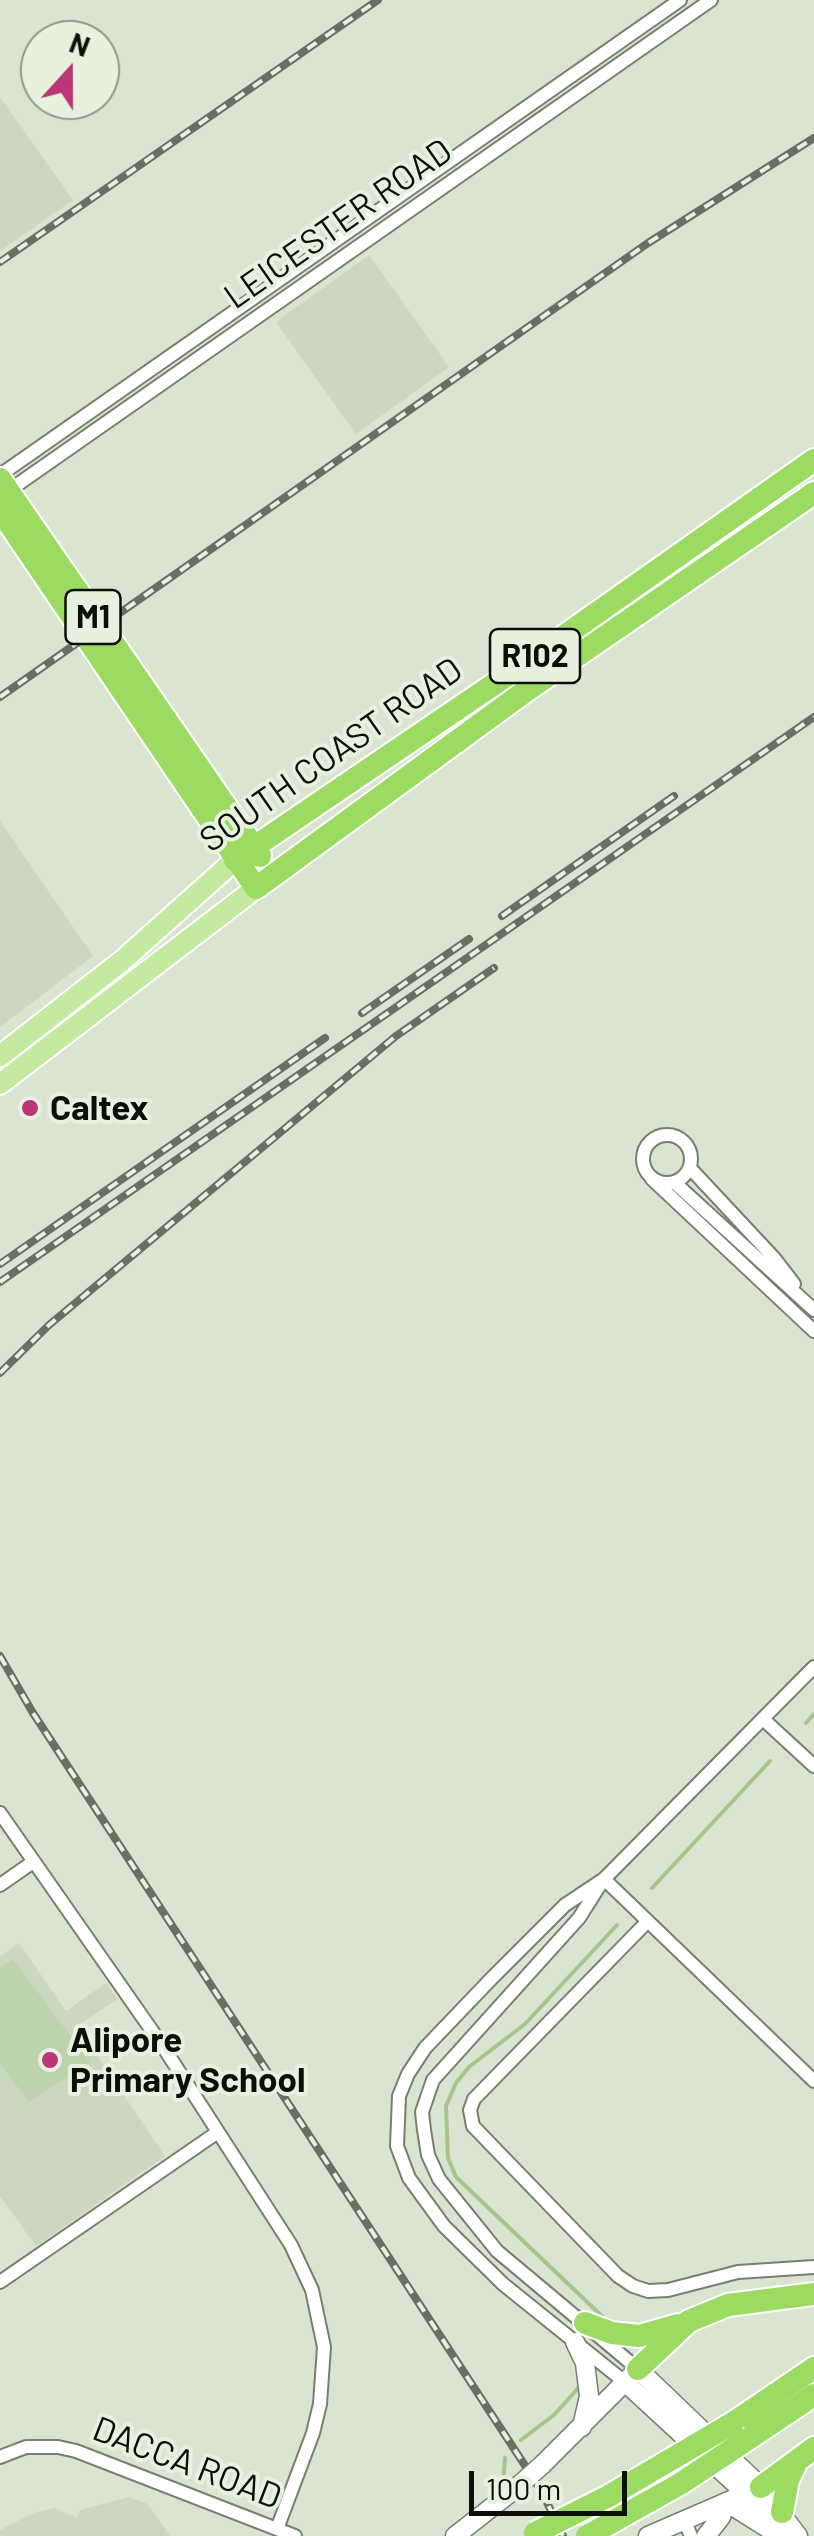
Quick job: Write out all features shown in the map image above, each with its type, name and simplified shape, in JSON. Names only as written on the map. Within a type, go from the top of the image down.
[{"type":"highway","name":"SOUTH COAST ROAD","points":[[244,853],[540,653],[814,460]]},
{"type":"highway","name":"M1","points":[[2,490],[265,882]]},
{"type":"highway","name":"SOUTH COAST ROAD","points":[[265,882],[511,701],[814,494]]},
{"type":"highway","points":[[580,2332],[639,2336],[689,2322],[728,2305],[814,2294]]},
{"type":"highway","points":[[632,2376],[689,2322]]},
{"type":"highway","points":[[586,2536],[680,2484],[814,2368]]},
{"type":"highway","points":[[532,2535],[814,2395]]},
{"type":"highway","points":[[754,2490],[805,2455]]},
{"type":"highway","points":[[789,2530],[788,2480],[805,2455]]},
{"type":"main road","name":"SOUTH COAST ROAD","points":[[0,1056],[155,932],[244,853]]},
{"type":"main road","name":"SOUTH COAST ROAD","points":[[0,1084],[265,882]]},
{"type":"main road","points":[[155,932],[171,952]]},
{"type":"street","name":"LEICESTER ROAD","points":[[2,490],[134,382],[680,0]]},
{"type":"street","name":"LEICESTER ROAD","points":[[2,490],[145,398],[711,0]]},
{"type":"street","points":[[533,102],[542,116]]},
{"type":"street","points":[[134,382],[145,398]]},
{"type":"street","points":[[675,1183],[690,1168],[692,1157],[685,1142],[662,1135],[648,1143],[642,1158],[652,1179],[814,1331]]},
{"type":"street","points":[[690,1168],[774,1258],[812,1308]]},
{"type":"street","points":[[652,1179],[675,1183],[812,1308]]},
{"type":"street","points":[[754,2490],[719,2468],[632,2376],[580,2332],[503,2284],[444,2226],[409,2178],[396,2146],[396,2122],[399,2096],[426,2048],[565,1905],[604,1879],[814,1667]]},
{"type":"street","points":[[763,1719],[814,1766]]},
{"type":"street","points":[[0,1813],[162,2045],[290,2245],[312,2290],[324,2347],[320,2404],[314,2433],[277,2529]]},
{"type":"street","points":[[0,1884],[33,1862]]},
{"type":"street","points":[[604,1879],[814,2081]]},
{"type":"street","points":[[604,1879],[580,1918],[434,2080],[422,2112],[428,2155],[459,2207],[497,2251],[754,2490],[789,2530]]},
{"type":"street","points":[[647,1922],[474,2099],[470,2110],[472,2126],[618,2276],[633,2286],[648,2291],[668,2290],[738,2272],[814,2267]]},
{"type":"street","points":[[0,2282],[218,2132]]},
{"type":"street","points":[[580,2332],[589,2396],[582,2428]]},
{"type":"street","points":[[456,2536],[542,2465],[632,2376]]},
{"type":"street","name":"DACCA ROAD","points":[[0,2457],[42,2446],[76,2451],[294,2536]]},
{"type":"street","points":[[706,2536],[721,2517],[719,2468]]},
{"type":"street","points":[[648,2536],[687,2528],[720,2505],[754,2490]]},
{"type":"street","points":[[720,2505],[789,2530]]},
{"type":"shaded area","points":[[0,97],[73,200],[0,251]]},
{"type":"shaded area","points":[[369,255],[449,367],[356,434],[276,322]]},
{"type":"shaded area","points":[[0,821],[93,956],[0,1027]]},
{"type":"shaded area","name":"Alipore Primary School","points":[[19,1943],[66,2011],[106,1983],[117,1999],[77,2026],[165,2156],[36,2246],[0,2196],[0,1956]]},
{"type":"shaded area","points":[[13,1959],[90,2062],[29,2102],[0,2064],[0,1968]]},
{"type":"shaded area","points":[[129,2497],[148,2504],[170,2536],[0,2536],[0,2530],[33,2513],[55,2508],[77,2518],[80,2510]]},
{"type":"waterway","points":[[806,1723],[814,1714]]},
{"type":"waterway","points":[[652,1888],[770,1761]]},
{"type":"waterway","points":[[605,2319],[456,2177],[448,2158],[446,2106],[456,2083],[469,2067],[525,2024],[617,1925]]},
{"type":"waterway","points":[[700,2305],[728,2294]]},
{"type":"waterway","points":[[521,2440],[554,2415],[580,2386]]},
{"type":"waterway","points":[[503,2484],[505,2458]]},
{"type":"railway","points":[[0,262],[378,0]]},
{"type":"railway","points":[[0,697],[648,243],[814,138]]},
{"type":"railway","points":[[0,1282],[814,717]]},
{"type":"railway","points":[[502,916],[674,796]]},
{"type":"railway","points":[[362,1013],[469,939]]},
{"type":"railway","points":[[0,1373],[49,1325],[396,1036],[494,968]]},
{"type":"railway","points":[[0,1264],[325,1038]]},
{"type":"railway","points":[[0,1656],[33,1713],[541,2490],[563,2536]]},
{"type":"place","name":"Caltex","points":[[30,1108]]},
{"type":"place","name":"Alipore Primary School","points":[[50,2060]]}]
